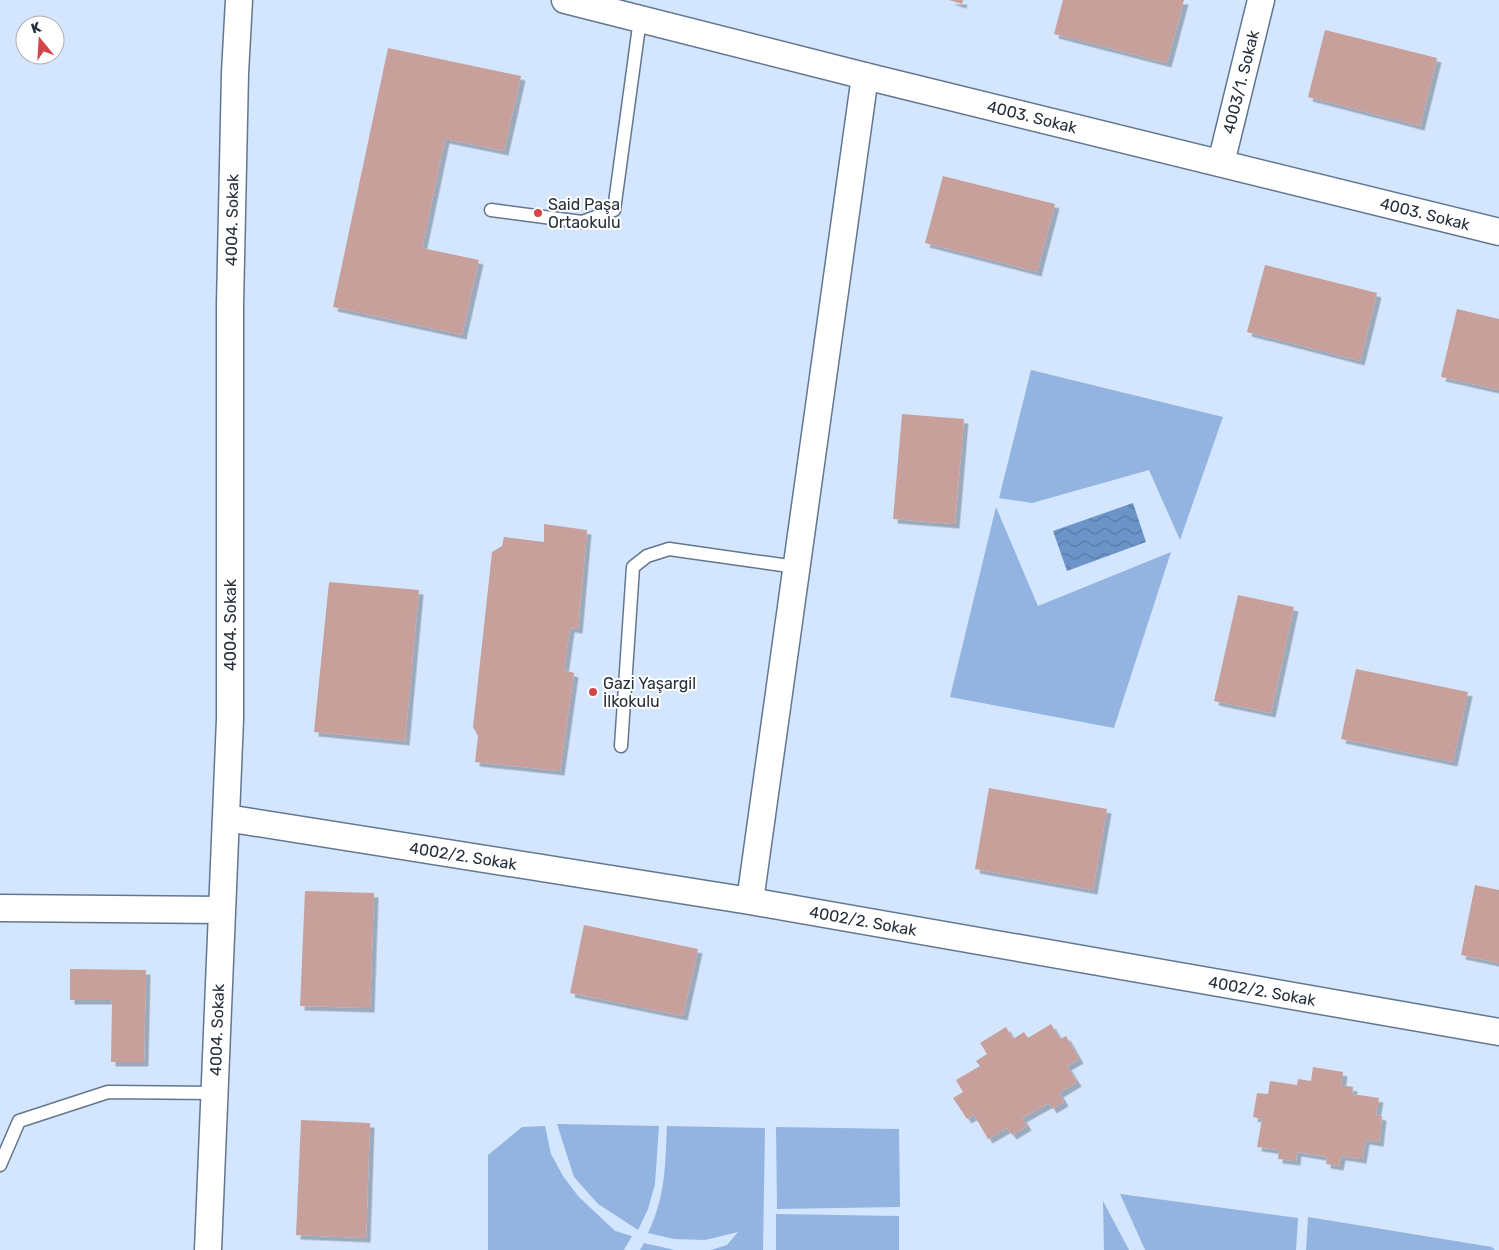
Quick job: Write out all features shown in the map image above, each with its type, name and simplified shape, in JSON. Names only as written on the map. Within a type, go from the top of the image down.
[{"type":"street","name":"4004. Sokak","points":[[208,1250],[230,719],[230,295],[234,73],[239,0]]},
{"type":"street","name":"4003. Sokak","points":[[565,0],[1499,232]]},
{"type":"street","name":"4003/1. Sokak","points":[[1221,163],[1261,0]]},
{"type":"street","points":[[750,901],[865,76]]},
{"type":"street","name":"4002/2. Sokak","points":[[226,818],[750,901],[1499,1032]]},
{"type":"street","points":[[0,908],[222,910]]},
{"type":"lane","points":[[491,210],[582,222],[614,210],[640,19]]},
{"type":"lane","points":[[621,746],[633,567],[647,556],[669,549],[796,566]]},
{"type":"lane","points":[[0,1166],[20,1121],[108,1092],[215,1093]]},
{"type":"shaded area","points":[[1031,370],[1223,417],[1180,540],[1149,470],[1032,503],[999,498]]},
{"type":"shaded area","points":[[996,507],[1038,606],[1171,552],[1114,728],[950,697]]},
{"type":"shaded area","points":[[557,1124],[659,1126],[655,1184],[648,1209],[638,1230],[598,1204],[574,1177]]},
{"type":"shaded area","points":[[545,1126],[551,1154],[563,1176],[578,1196],[615,1231],[632,1236],[624,1250],[488,1250],[488,1155],[522,1127]]},
{"type":"shaded area","points":[[667,1126],[765,1128],[763,1250],[711,1250],[727,1245],[738,1232],[705,1240],[674,1239],[648,1233],[658,1206],[664,1180]]},
{"type":"shaded area","points":[[776,1127],[899,1129],[900,1207],[777,1209]]},
{"type":"shaded area","points":[[1120,1194],[1298,1218],[1296,1250],[1145,1250]]},
{"type":"shaded area","points":[[1103,1201],[1129,1250],[1104,1250]]},
{"type":"shaded area","points":[[776,1214],[899,1216],[899,1250],[776,1250]]},
{"type":"shaded area","points":[[1308,1217],[1492,1247],[1495,1250],[1306,1250]]},
{"type":"shaded area","points":[[644,1243],[675,1250],[640,1250]]},
{"type":"water","points":[[1133,503],[1146,542],[1067,571],[1053,531]]},
{"type":"building","points":[[949,0],[963,0],[962,4]]},
{"type":"building","points":[[1063,0],[1184,0],[1167,63],[1054,34]]},
{"type":"building","points":[[1325,30],[1437,58],[1420,126],[1308,97]]},
{"type":"building","points":[[388,48],[521,76],[504,151],[445,139],[422,248],[479,260],[462,335],[333,307]]},
{"type":"building","points":[[943,176],[1055,204],[1037,272],[925,243]]},
{"type":"building","points":[[1265,265],[1377,293],[1360,361],[1247,332]]},
{"type":"building","points":[[1457,309],[1499,319],[1499,390],[1441,377]]},
{"type":"building","points":[[902,414],[964,419],[955,524],[893,519]]},
{"type":"building","points":[[544,524],[587,530],[578,629],[570,628],[564,670],[574,673],[560,771],[475,762],[478,736],[473,727],[492,552],[502,546],[504,537],[544,542]]},
{"type":"building","points":[[329,582],[419,590],[405,741],[314,732]]},
{"type":"building","points":[[1238,595],[1294,607],[1271,713],[1214,701]]},
{"type":"building","points":[[1356,669],[1468,692],[1453,762],[1341,739]]},
{"type":"building","points":[[989,788],[1107,809],[1093,890],[975,869]]},
{"type":"building","points":[[1475,885],[1499,890],[1499,963],[1461,955]]},
{"type":"building","points":[[305,891],[374,893],[370,1008],[300,1006]]},
{"type":"building","points":[[584,925],[698,949],[683,1016],[570,993]]},
{"type":"building","points":[[70,969],[146,970],[144,1062],[111,1062],[112,1000],[70,1000]]},
{"type":"building","points":[[1051,1024],[1060,1039],[1066,1036],[1079,1059],[1067,1066],[1077,1082],[1059,1093],[1064,1102],[1052,1109],[1049,1103],[1022,1118],[1027,1126],[1012,1135],[1007,1128],[988,1139],[974,1115],[967,1119],[953,1098],[963,1092],[956,1080],[980,1066],[976,1061],[987,1054],[980,1043],[1006,1027],[1013,1039],[1024,1032],[1028,1038]]},
{"type":"building","points":[[1313,1067],[1343,1072],[1341,1085],[1353,1087],[1352,1094],[1379,1098],[1376,1115],[1382,1116],[1379,1142],[1365,1140],[1362,1159],[1341,1156],[1339,1166],[1326,1164],[1327,1157],[1297,1152],[1296,1161],[1278,1159],[1279,1150],[1257,1147],[1262,1119],[1253,1117],[1257,1093],[1268,1094],[1270,1081],[1297,1085],[1298,1079],[1311,1081]]},
{"type":"building","points":[[301,1120],[370,1123],[366,1238],[296,1235]]},
{"type":"place","name":"Said Paşa Ortaokulu","points":[[538,213]]},
{"type":"place","name":"Gazi Yaşargil İlkokulu","points":[[593,692]]}]
